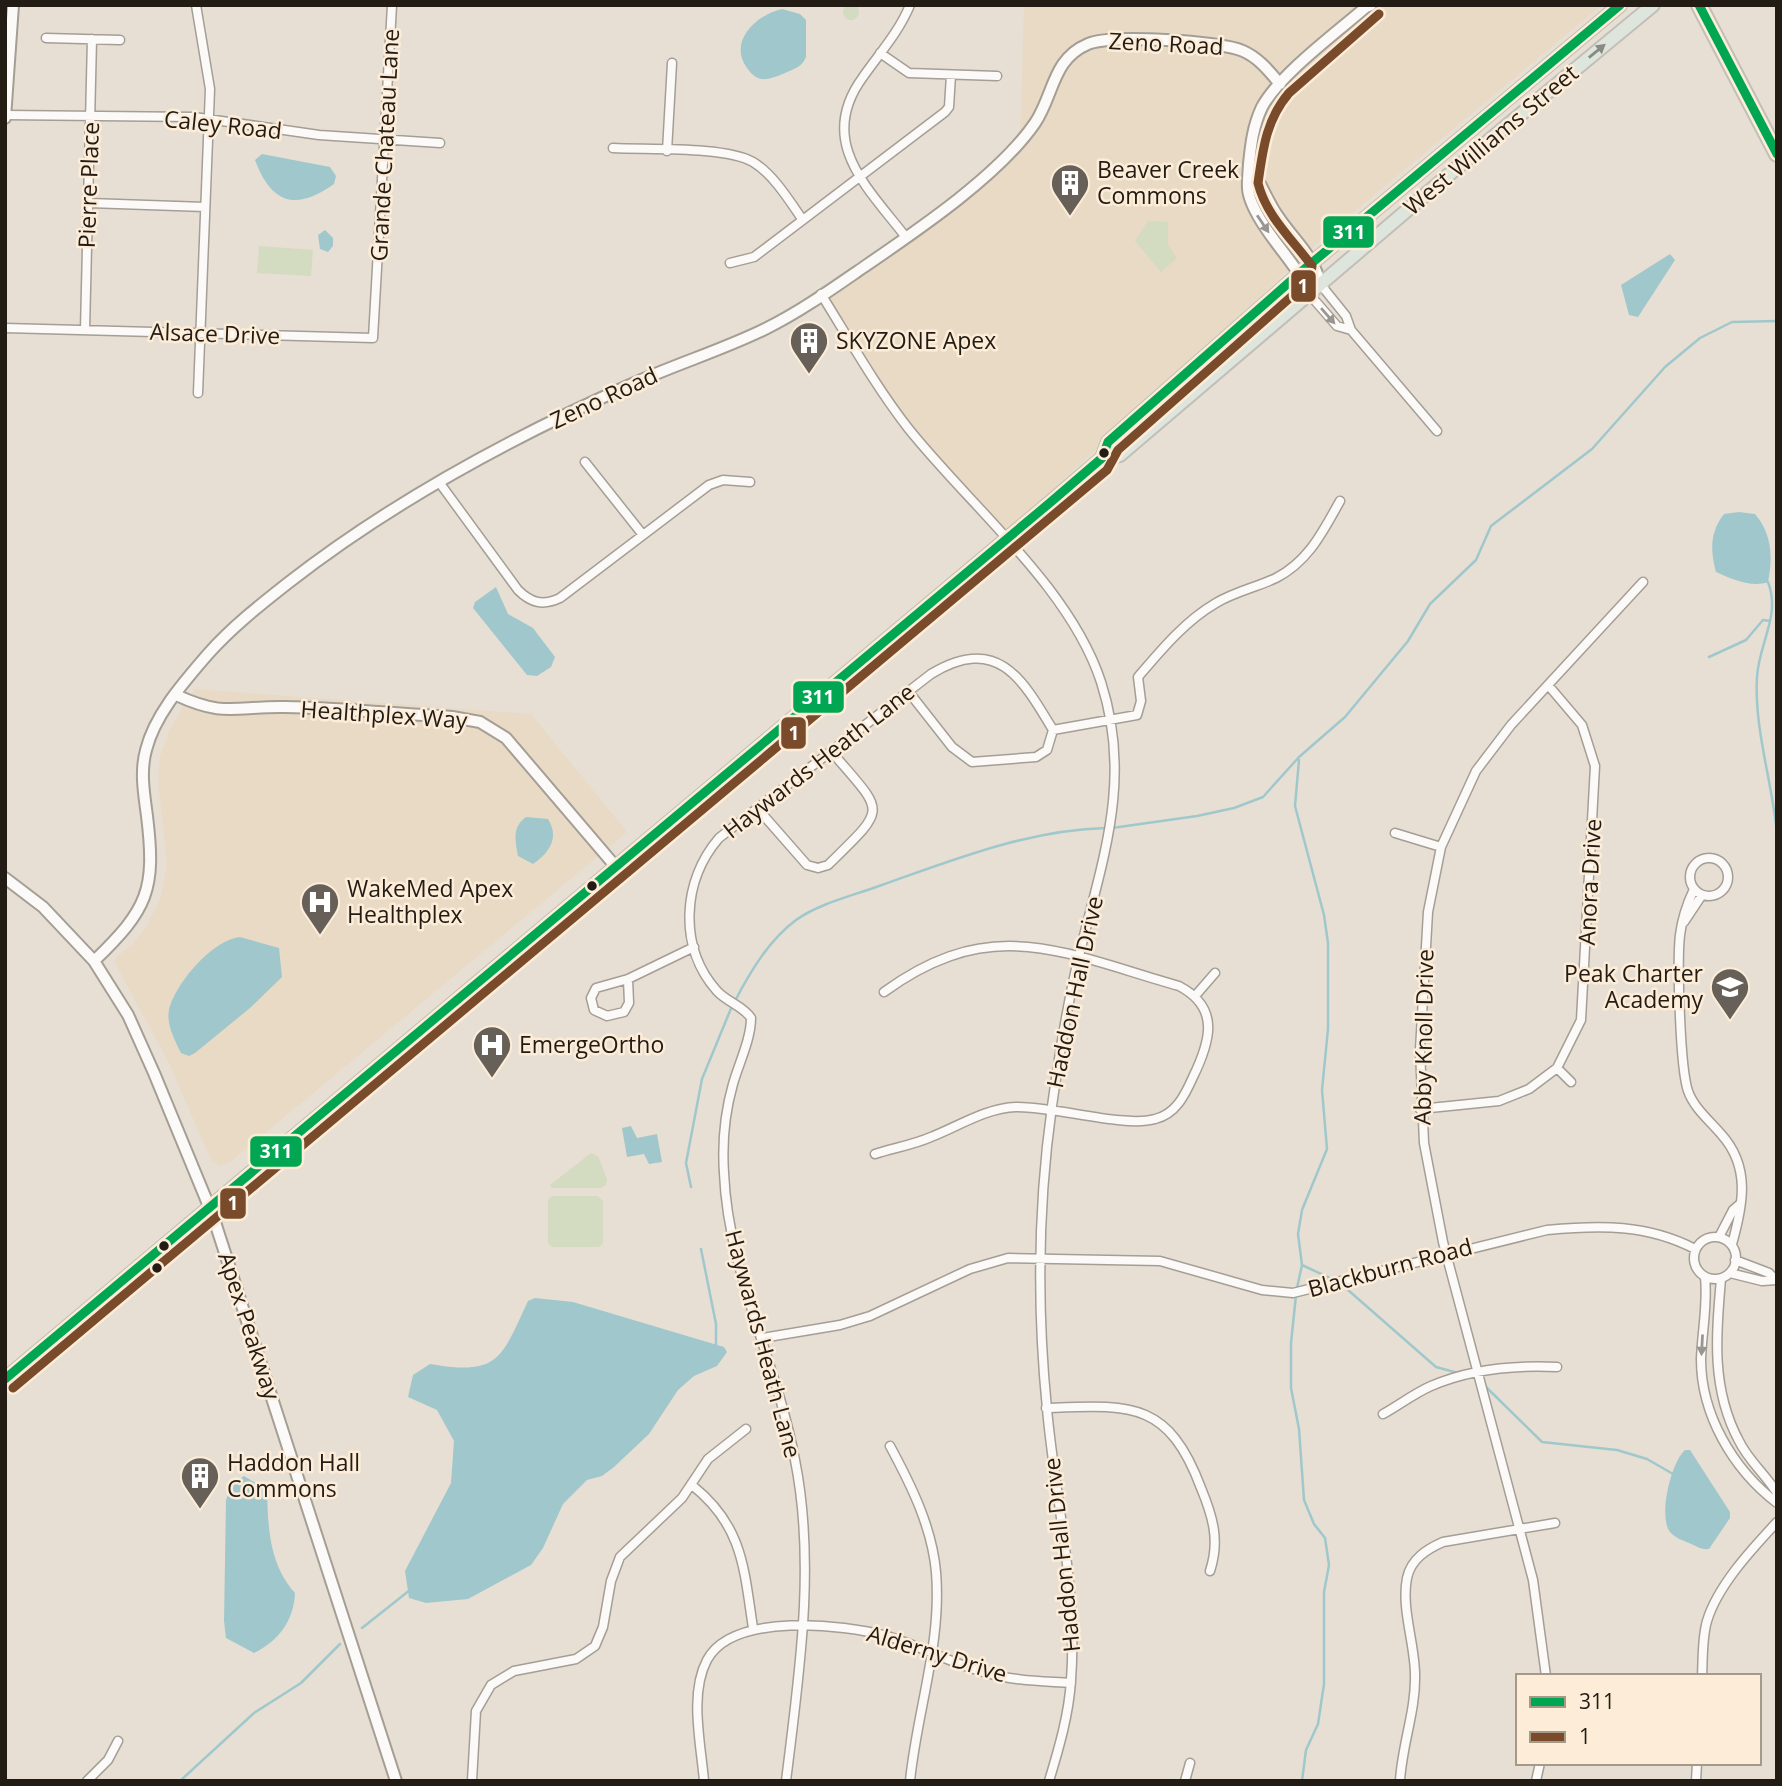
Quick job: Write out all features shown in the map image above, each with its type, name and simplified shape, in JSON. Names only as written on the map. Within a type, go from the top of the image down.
[{"type":"highway","points":[[1699,5],[1777,154]]},
{"type":"main road","name":"West Williams Street","points":[[5,1379],[1006,540],[1102,458],[1108,442],[1301,272],[1620,5]]},
{"type":"main road","name":"West Williams Street","points":[[1102,458],[1120,455],[1486,143],[1653,5]]},
{"type":"street","points":[[5,117],[13,5]]},
{"type":"street","points":[[196,5],[208,73],[209,119],[198,393]]},
{"type":"street","name":"Grande Chateau Lane","points":[[377,286],[392,5]]},
{"type":"street","points":[[905,236],[859,177],[849,158],[845,141],[846,106],[856,86],[903,21],[910,5]]},
{"type":"street","points":[[1351,330],[1337,326],[1310,295],[1301,272],[1256,214],[1245,184],[1257,118],[1280,84],[1368,6]]},
{"type":"street","points":[[46,38],[120,40]]},
{"type":"street","name":"Pierre Place","points":[[85,330],[92,39]]},
{"type":"street","name":"Zeno Road","points":[[94,961],[129,926],[146,893],[152,862],[144,792],[144,761],[151,734],[176,695],[221,640],[328,551],[439,482],[587,404],[768,328],[821,295],[976,183],[1014,148],[1036,121],[1062,64],[1085,45],[1113,39],[1231,47],[1255,57],[1280,84]]},
{"type":"street","points":[[880,53],[909,73],[998,76]]},
{"type":"street","points":[[667,150],[672,63]]},
{"type":"street","points":[[730,263],[754,257],[945,112],[949,107],[951,75]]},
{"type":"street","name":"Caley Road","points":[[5,117],[209,119],[298,132],[440,143]]},
{"type":"street","points":[[613,148],[745,158],[770,177],[802,219]]},
{"type":"street","points":[[1250,166],[1262,183],[1277,215],[1314,261],[1321,285],[1346,316],[1351,330],[1437,431]]},
{"type":"street","points":[[89,203],[205,207]]},
{"type":"street","name":"Alsace Drive","points":[[5,328],[373,338],[377,286]]},
{"type":"street","name":"Haddon Hall Drive","points":[[821,295],[906,426],[1053,595],[1084,645],[1099,678],[1116,760],[1113,819],[1079,957],[1051,1110],[1041,1257],[1046,1408],[1072,1613],[1071,1683],[1060,1744],[1049,1781]]},
{"type":"street","points":[[585,462],[642,535]]},
{"type":"street","points":[[439,482],[518,590],[533,602],[559,598],[709,485],[723,480],[750,482]]},
{"type":"street","points":[[908,691],[952,747],[972,762],[1036,757],[1047,750],[1053,730],[1137,715],[1141,701],[1138,677],[1168,641],[1217,602],[1275,578],[1303,559],[1340,500]]},
{"type":"street","name":"Abby Knoll Drive","points":[[1546,1674],[1533,1580],[1431,1184],[1420,1109],[1420,1050],[1427,924],[1441,846],[1476,771],[1511,725],[1643,582]]},
{"type":"street","name":"Haywards Heath Lane","points":[[786,1781],[803,1627],[805,1580],[802,1502],[786,1420],[732,1240],[724,1173],[728,1107],[751,1017],[716,990],[694,947],[689,908],[699,867],[719,838],[908,691],[954,662],[975,659],[994,661],[1012,670],[1026,684],[1053,730]]},
{"type":"street","name":"Anora Drive","points":[[1420,1109],[1507,1098],[1529,1089],[1557,1068],[1576,1034],[1583,1004],[1596,781],[1592,752],[1582,725],[1548,685]]},
{"type":"street","name":"Healthplex Way","points":[[176,695],[198,705],[224,711],[286,707],[453,717],[480,722],[496,730],[516,748],[616,867]]},
{"type":"street","points":[[758,808],[807,866],[828,865],[870,823],[874,807],[869,796],[831,751]]},
{"type":"street","points":[[1395,833],[1441,846]]},
{"type":"street","points":[[1705,858],[1720,861],[1727,869],[1726,886],[1713,896],[1702,895],[1694,888],[1690,878],[1696,863],[1705,858]]},
{"type":"street","name":"Apex Peakway","points":[[5,878],[43,907],[94,961],[128,1015],[210,1208],[396,1781]]},
{"type":"street","points":[[1694,888],[1681,928],[1685,1080],[1695,1104],[1728,1141],[1740,1161],[1743,1186],[1731,1244],[1735,1260],[1730,1273],[1721,1279],[1705,1277],[1696,1268],[1695,1249],[1705,1239],[1719,1237],[1731,1244]]},
{"type":"street","points":[[1681,928],[1702,895]]},
{"type":"street","points":[[875,1154],[919,1142],[992,1111],[1015,1107],[1137,1121],[1156,1119],[1170,1112],[1184,1097],[1207,1045],[1208,1021],[1195,996],[1179,986],[1079,957],[1016,945],[974,949],[931,962],[884,992]]},
{"type":"street","points":[[628,979],[629,1003],[624,1012],[607,1016],[594,1010],[591,998],[596,988],[628,979],[694,947]]},
{"type":"street","points":[[1195,996],[1215,973]]},
{"type":"street","points":[[1557,1068],[1571,1082]]},
{"type":"street","points":[[1719,1237],[1733,1210],[1740,1204]]},
{"type":"street","name":"Blackburn Road","points":[[762,1338],[870,1316],[981,1264],[1008,1258],[1160,1261],[1262,1290],[1293,1293],[1547,1230],[1586,1227],[1656,1232],[1695,1249]]},
{"type":"street","points":[[1735,1260],[1769,1273],[1777,1280]]},
{"type":"street","points":[[1730,1273],[1762,1281],[1777,1280]]},
{"type":"street","points":[[1705,1277],[1701,1362],[1708,1405],[1717,1430],[1741,1468],[1777,1503]]},
{"type":"street","points":[[1721,1279],[1716,1360],[1718,1384],[1730,1423],[1740,1444],[1777,1493]]},
{"type":"street","points":[[1383,1414],[1432,1386],[1480,1372],[1508,1367],[1557,1367]]},
{"type":"street","points":[[1046,1408],[1116,1406],[1149,1416],[1168,1429],[1191,1459],[1214,1527],[1217,1549],[1210,1572]]},
{"type":"street","points":[[1717,1430],[1730,1423]]},
{"type":"street","points":[[469,1780],[476,1711],[491,1685],[514,1671],[576,1659],[595,1646],[603,1627],[611,1581],[620,1557],[693,1486],[708,1459],[746,1429]]},
{"type":"street","points":[[890,1446],[918,1503],[933,1552],[937,1594],[932,1653],[910,1781]]},
{"type":"street","points":[[693,1486],[717,1507],[737,1541],[753,1628],[718,1646],[705,1665],[698,1706],[704,1781]]},
{"type":"street","points":[[1702,1674],[1705,1629],[1711,1610],[1729,1581],[1777,1522]]},
{"type":"street","points":[[1400,1781],[1403,1746],[1416,1677],[1407,1577],[1415,1561],[1427,1549],[1443,1542],[1555,1523]]},
{"type":"street","name":"Alderny Drive","points":[[753,1628],[803,1627],[870,1632],[990,1674],[1071,1683]]},
{"type":"street","points":[[87,1781],[108,1760],[118,1741]]},
{"type":"street","points":[[1185,1781],[1190,1763]]},
{"type":"shaded area","name":"Beaver Creek Commons","points":[[1024,5],[1602,5],[1324,237],[1004,535],[906,426],[821,294],[943,208],[1020,141]]},
{"type":"shaded area","name":"WakeMed Apex Healthplex","points":[[195,689],[531,714],[627,832],[229,1163],[219,1166],[211,1160],[170,1065],[115,963],[115,958],[132,945],[146,927],[160,900],[167,864],[158,782],[160,756],[171,727]]},
{"type":"green space","points":[[851,4],[859,12],[851,20],[843,12]]},
{"type":"green space","points":[[1148,221],[1168,222],[1168,245],[1177,258],[1161,272],[1135,241]]},
{"type":"green space","points":[[259,246],[313,250],[311,276],[257,273]]},
{"type":"green space","points":[[591,1153],[598,1156],[607,1179],[606,1185],[601,1188],[552,1188],[550,1185]]},
{"type":"green space","points":[[552,1196],[598,1196],[603,1201],[603,1243],[599,1247],[552,1247],[548,1243],[548,1200]]},
{"type":"water","points":[[782,9],[800,14],[806,20],[806,57],[792,70],[768,79],[755,77],[742,58],[743,39],[754,23]]},
{"type":"water","points":[[262,154],[330,167],[336,176],[334,184],[307,198],[286,199],[277,194],[261,175],[255,160]]},
{"type":"water","points":[[325,230],[333,238],[333,246],[328,252],[320,249],[318,235]]},
{"type":"water","points":[[1670,254],[1675,260],[1638,317],[1629,315],[1621,285]]},
{"type":"water","points":[[1724,514],[1755,514],[1765,530],[1771,555],[1768,582],[1748,583],[1716,572],[1712,549],[1716,528]]},
{"type":"water","points":[[496,587],[508,614],[533,628],[555,657],[551,667],[537,676],[527,675],[473,608],[475,602]]},
{"type":"water","points":[[526,817],[548,819],[553,832],[548,850],[533,864],[518,856],[516,845],[518,825]]},
{"type":"water","points":[[240,937],[279,948],[282,977],[250,1008],[195,1053],[189,1056],[181,1053],[169,1021],[169,1010],[179,988],[207,955],[229,940]]},
{"type":"water","points":[[631,1126],[637,1138],[657,1134],[662,1162],[649,1164],[644,1154],[627,1157],[622,1128]]},
{"type":"water","points":[[535,1298],[573,1302],[724,1347],[727,1352],[717,1366],[694,1376],[678,1390],[649,1434],[614,1467],[602,1476],[587,1480],[563,1504],[543,1548],[531,1565],[468,1599],[426,1603],[409,1598],[405,1571],[451,1483],[454,1441],[437,1410],[408,1397],[413,1375],[430,1364],[471,1367],[484,1365],[495,1359],[511,1337],[528,1301]]},
{"type":"water","points":[[1685,1450],[1690,1450],[1730,1512],[1730,1518],[1709,1549],[1676,1537],[1667,1525],[1666,1503],[1671,1477]]},
{"type":"water","points":[[244,1476],[267,1490],[269,1531],[275,1557],[286,1582],[295,1593],[292,1612],[283,1629],[271,1642],[254,1653],[226,1638],[224,1621],[226,1500],[232,1484]]},
{"type":"waterway","points":[[1112,828],[1197,816],[1234,808],[1263,797],[1299,757],[1345,717],[1408,641],[1430,604],[1476,560],[1491,526],[1592,449],[1665,367],[1700,338],[1732,322],[1777,321]]},
{"type":"waterway","points":[[1768,582],[1771,618],[1759,664],[1757,696],[1777,833]]},
{"type":"waterway","points":[[1709,657],[1746,640],[1763,620],[1770,621]]},
{"type":"waterway","points":[[1297,1288],[1302,1265],[1298,1234],[1302,1210],[1327,1149],[1322,1090],[1328,1029],[1328,943],[1324,915],[1295,806],[1299,760]]},
{"type":"waterway","points":[[735,1001],[754,968],[777,937],[796,920],[815,909],[935,866],[1019,840],[1106,828]]},
{"type":"waterway","points":[[691,1187],[686,1163],[702,1079],[732,1006]]},
{"type":"waterway","points":[[701,1249],[716,1324],[716,1345],[711,1346]]},
{"type":"waterway","points":[[1302,1265],[1334,1280]]},
{"type":"waterway","points":[[1340,1283],[1436,1367],[1458,1373]]},
{"type":"waterway","points":[[1296,1295],[1291,1343],[1291,1388],[1299,1429],[1304,1500],[1314,1524],[1325,1538],[1329,1565],[1324,1592],[1324,1684],[1318,1724],[1306,1750],[1302,1781]]},
{"type":"waterway","points":[[1486,1387],[1542,1442],[1617,1450],[1647,1459],[1673,1474]]},
{"type":"waterway","points":[[362,1628],[410,1590]]},
{"type":"waterway","points":[[180,1781],[254,1713],[301,1683],[340,1644]]},
{"type":"transit line","name":"311","points":[[5,1379],[1052,501],[1102,458],[1108,442],[1301,272],[1620,5]]},
{"type":"transit line","name":"311","points":[[1699,5],[1777,154]]},
{"type":"transit line","name":"1","points":[[13,1388],[1107,470],[1118,450],[1310,280],[1312,266],[1274,217],[1258,183],[1267,135],[1275,114],[1289,93],[1379,14]]},
{"type":"place","name":"Beaver Creek Commons","points":[[1070,217]]},
{"type":"place","name":"SKYZONE Apex","points":[[809,375]]},
{"type":"place","name":"WakeMed Apex Healthplex","points":[[320,936]]},
{"type":"place","name":"Peak Charter Academy","points":[[1730,1021]]},
{"type":"place","name":"EmergeOrtho","points":[[492,1079]]},
{"type":"place","name":"Haddon Hall Commons","points":[[200,1510]]}]
